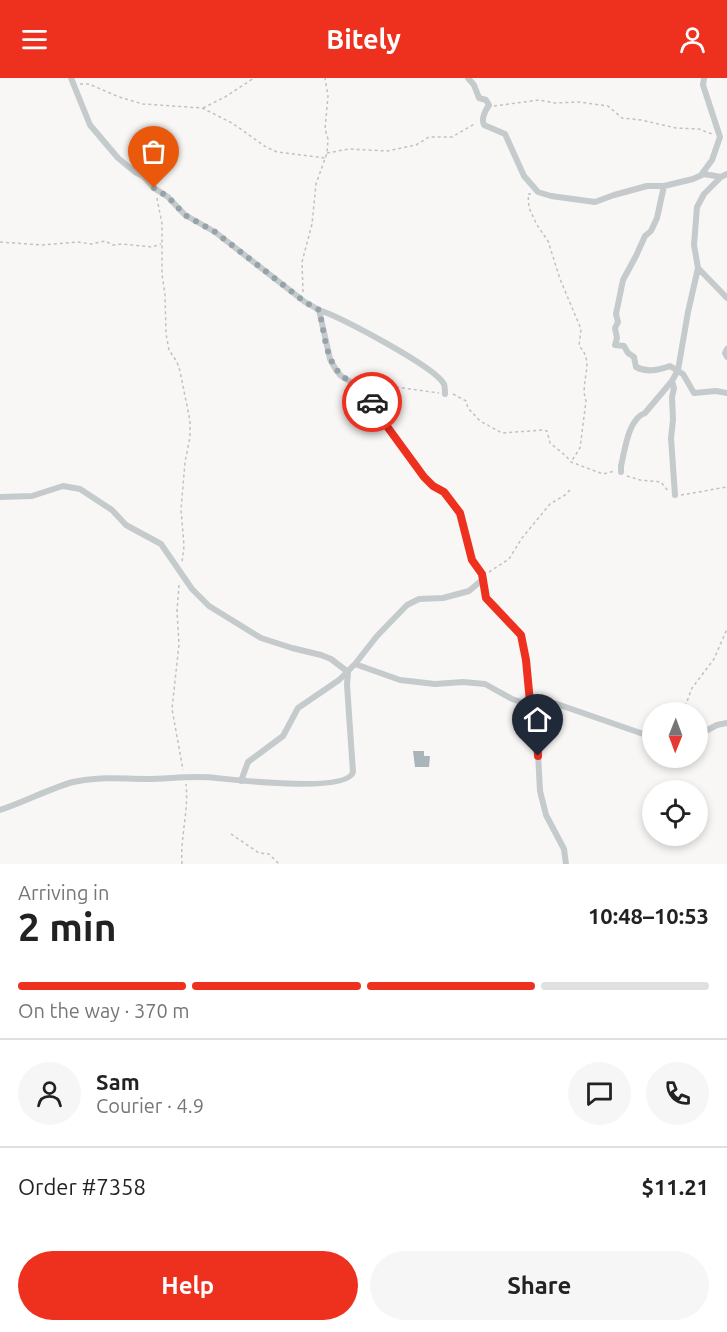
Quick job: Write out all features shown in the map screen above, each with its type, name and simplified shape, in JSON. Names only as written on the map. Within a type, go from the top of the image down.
[{"type":"street","points":[[468,78],[479,98],[486,100],[489,105],[484,125],[505,134],[524,176],[538,192],[589,203],[647,186],[664,186],[701,175],[724,175]]},
{"type":"street","points":[[701,175],[712,160],[720,137],[704,85],[704,78]]},
{"type":"street","points":[[72,81],[90,125],[117,158],[143,176],[185,215],[215,232],[305,302],[396,348],[435,375],[444,385],[445,394]]},
{"type":"street","points":[[621,472],[634,423],[672,381],[678,370],[698,268],[694,245],[697,207],[704,194],[724,175]]},
{"type":"street","points":[[664,186],[657,218],[622,280],[616,314],[618,321],[615,328],[617,338],[615,345],[624,346],[634,357],[636,367],[640,370],[660,370],[670,366],[683,374],[694,393],[716,391],[727,393]]},
{"type":"street","points":[[698,268],[727,298]]},
{"type":"street","points":[[319,310],[330,359],[341,376],[366,391],[386,425],[424,477],[444,492],[460,513],[472,560],[482,577],[486,598],[521,635],[530,705],[537,734],[538,768],[543,804],[564,849],[566,864]]},
{"type":"street","points":[[727,349],[725,353],[727,357]]},
{"type":"street","points":[[672,381],[674,387],[671,438],[675,495]]},
{"type":"street","points":[[0,497],[32,496],[63,486],[80,489],[112,510],[126,525],[161,544],[180,573],[202,600],[261,638],[321,655],[331,659],[348,672]]},
{"type":"street","points":[[241,780],[248,762],[283,736],[298,708],[348,672],[377,636],[408,605],[419,598],[443,598],[469,591],[482,577]]},
{"type":"street","points":[[355,664],[400,680],[435,684],[463,682],[485,684],[512,699],[530,705],[538,701],[557,704],[642,734]]},
{"type":"street","points":[[0,810],[43,792],[92,778],[203,777],[258,783],[325,783],[347,779],[352,777],[353,772],[348,672]]},
{"type":"street","points":[[708,730],[727,723]]},
{"type":"path","points":[[202,108],[225,97],[254,78]]},
{"type":"path","points":[[305,302],[302,262],[312,224],[316,184],[327,153],[328,96],[325,78]]},
{"type":"path","points":[[72,81],[89,84],[143,104],[202,108],[232,123],[277,152],[325,158]]},
{"type":"path","points":[[489,105],[539,100],[608,106],[622,118],[676,128],[699,129],[720,137]]},
{"type":"path","points":[[327,153],[349,149],[387,152],[417,145],[427,138],[452,137],[471,124],[483,122]]},
{"type":"path","points":[[154,188],[160,213],[167,343],[180,370],[190,421],[181,510],[184,546],[177,611],[179,644],[172,709],[185,778],[186,805],[182,864]]},
{"type":"path","points":[[538,192],[528,194],[529,208],[548,241],[560,279],[581,329],[579,346],[585,352],[588,363],[583,394],[586,401],[580,448],[571,462]]},
{"type":"path","points":[[0,242],[42,246],[78,242],[91,244],[105,241],[113,245],[152,247],[162,243]]},
{"type":"path","points":[[360,386],[389,386],[415,392],[455,394],[462,398],[480,421],[502,433],[547,431],[550,443],[571,462],[603,474],[621,472],[640,480],[661,482],[668,492],[675,495],[727,488]]},
{"type":"path","points":[[482,577],[506,562],[550,504],[566,495],[572,488]]},
{"type":"path","points":[[686,702],[692,688],[714,658],[727,629]]},
{"type":"path","points":[[231,834],[259,853],[269,854],[279,864]]},
{"type":"building","points":[[413,751],[424,751],[424,756],[430,756],[429,767],[415,767]]},
{"type":"way so far","points":[[154,188],[168,197],[185,215],[215,232],[305,302],[319,310],[330,359],[336,370],[341,376],[366,391],[372,402]]},
{"type":"route","points":[[372,402],[424,477],[444,492],[460,513],[472,560],[482,574],[484,594],[493,607],[521,635],[530,702],[537,734],[538,756]]}]
